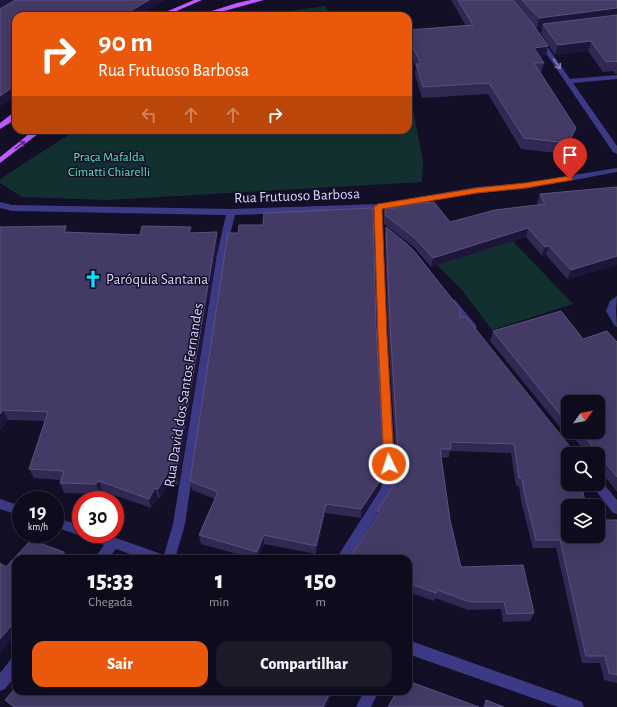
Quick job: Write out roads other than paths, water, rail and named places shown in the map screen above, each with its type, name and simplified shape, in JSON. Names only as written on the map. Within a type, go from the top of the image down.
[{"type":"main road","points":[[169,12],[200,0]]},
{"type":"main road","points":[[213,12],[260,0]]},
{"type":"main road","points":[[0,127],[12,118]]},
{"type":"main road","points":[[0,161],[35,134]]},
{"type":"street","points":[[534,32],[617,152]]},
{"type":"street","points":[[568,81],[617,77]]},
{"type":"street","name":"Rua Frutuoso Barbosa","points":[[0,205],[19,208],[231,212],[378,207],[477,190],[525,186],[617,170]]},
{"type":"street","points":[[345,555],[385,492],[390,478],[382,336],[380,227],[378,207]]},
{"type":"street","name":"Rua David dos Santos Fernandes","points":[[170,555],[179,524],[221,254],[231,212]]},
{"type":"street","points":[[380,227],[392,236]]},
{"type":"street","points":[[447,296],[476,332]]},
{"type":"street","points":[[617,299],[613,303],[611,312],[617,323]]},
{"type":"street","points":[[603,491],[617,509]]},
{"type":"street","points":[[0,504],[12,508]]},
{"type":"street","points":[[103,555],[113,543]]},
{"type":"street","points":[[117,543],[149,555]]},
{"type":"street","points":[[412,648],[576,707]]},
{"type":"street","points":[[0,684],[12,669]]},
{"type":"street","points":[[363,707],[370,695]]},
{"type":"place","name":"Paróquia Santana","points":[[93,279]]},
{"type":"park label","name":"Praça Mafalda Cimatti Chiarelli","points":[[109,164]]}]
